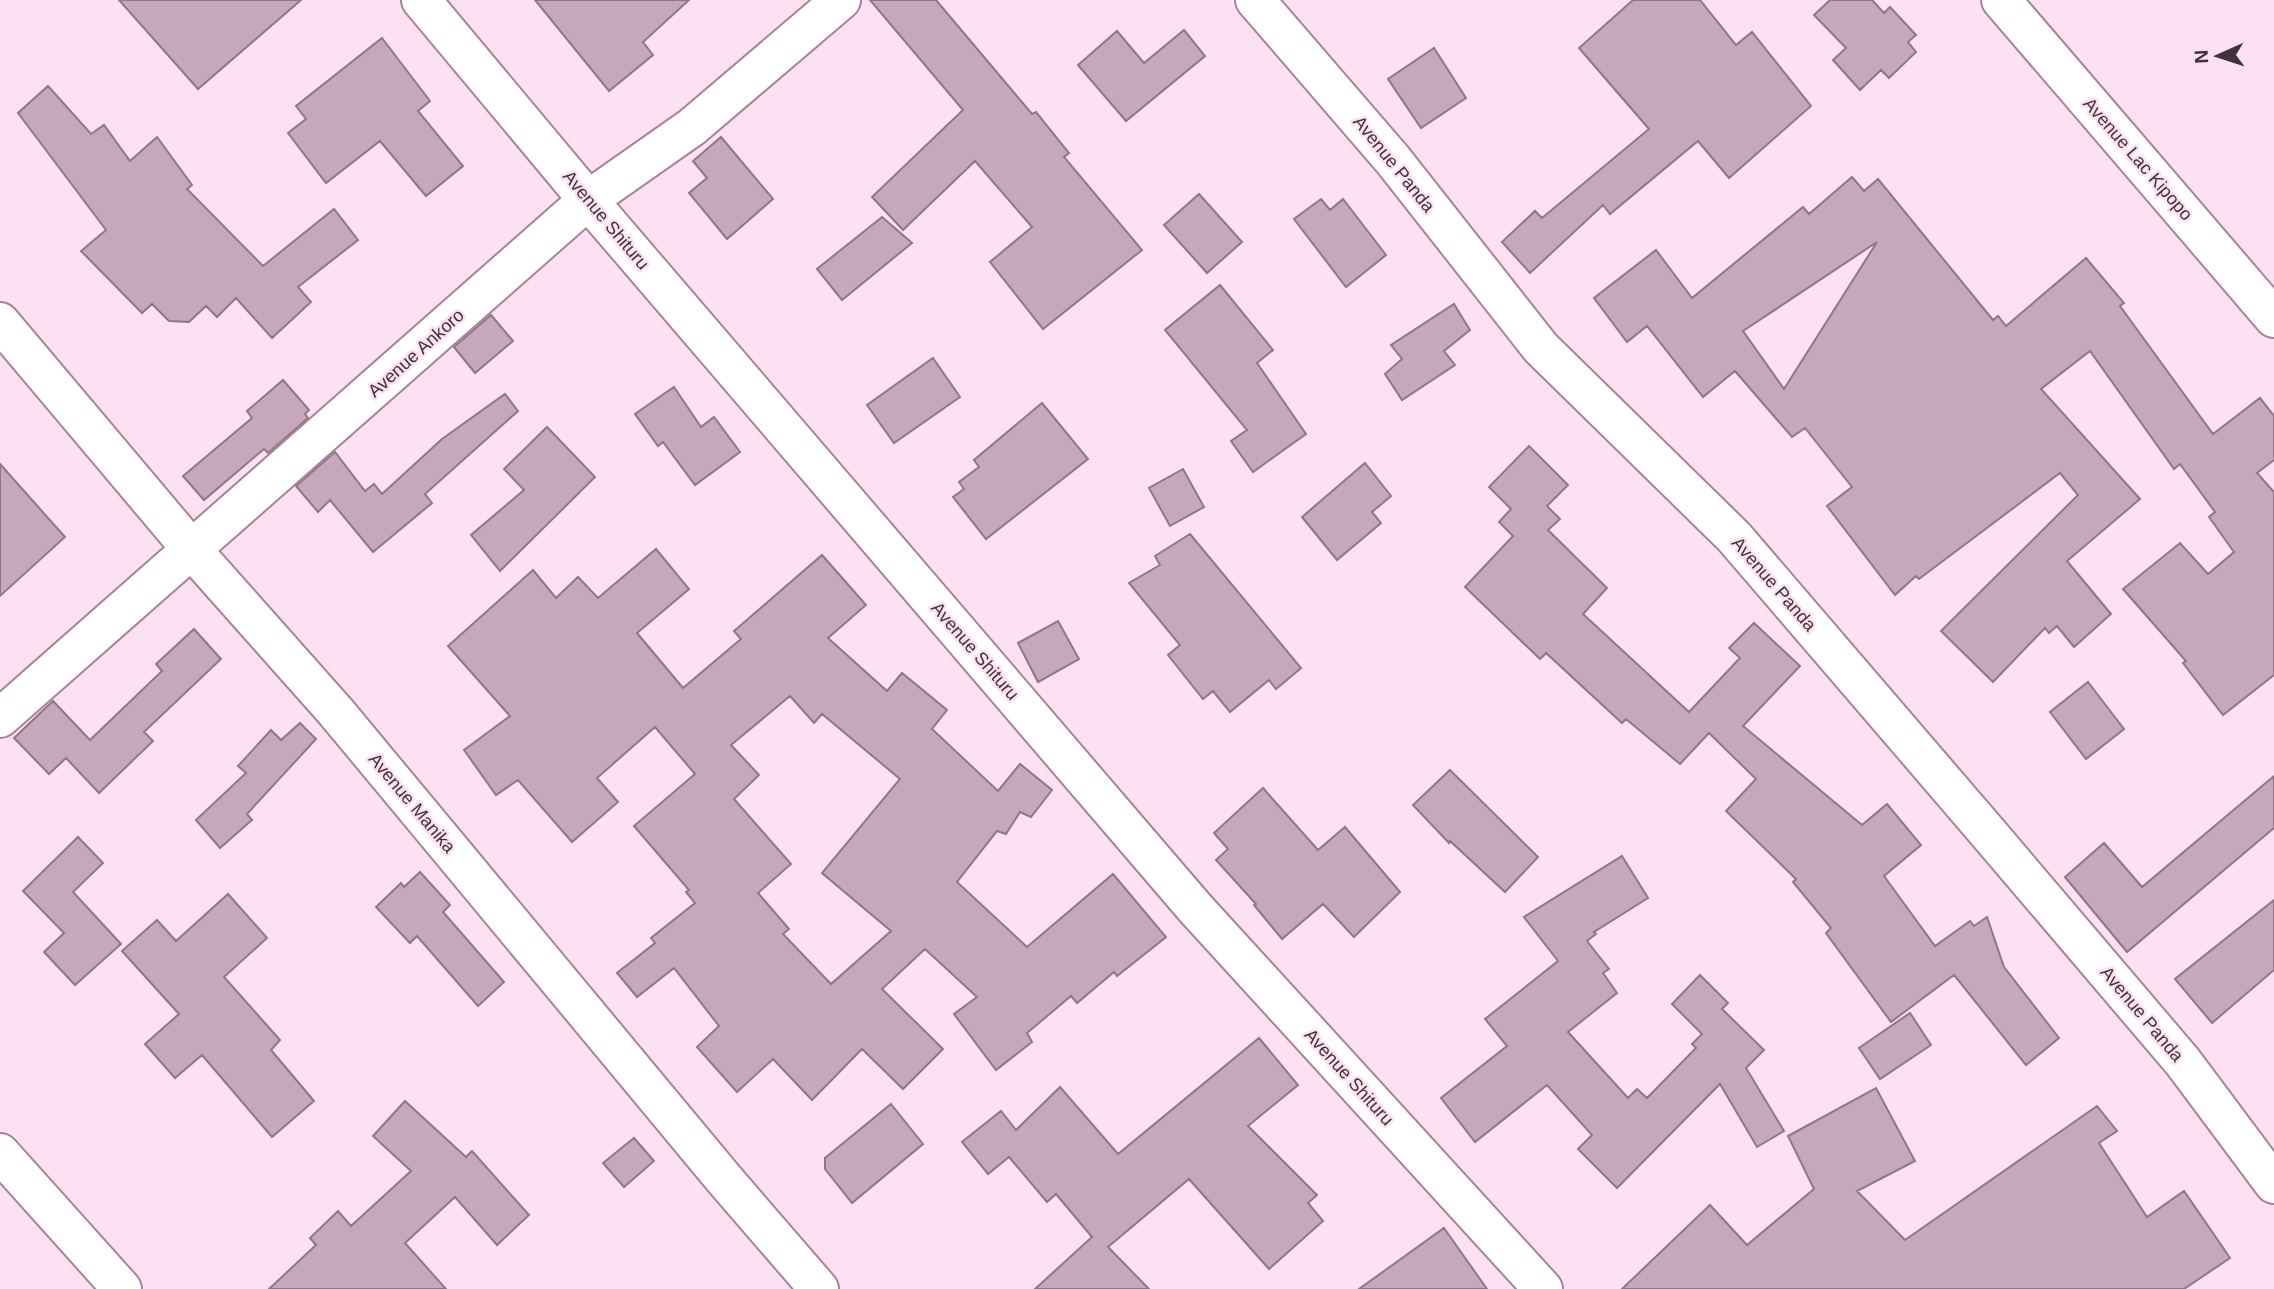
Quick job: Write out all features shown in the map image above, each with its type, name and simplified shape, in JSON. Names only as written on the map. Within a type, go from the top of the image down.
[{"type":"street","name":"Avenue Shituru","points":[[421,0],[588,200],[1195,908],[1543,1289]]},
{"type":"street","name":"Avenue Ankoro","points":[[0,718],[588,200],[692,127],[841,0]]},
{"type":"street","name":"Avenue Panda","points":[[1255,0],[1392,159],[1541,348],[1734,537],[2183,1062],[2274,1184]]},
{"type":"street","name":"Avenue Lac Kipopo","points":[[2001,0],[2274,318]]},
{"type":"street","name":"Avenue Manika","points":[[0,322],[192,551],[336,712],[818,1289]]},
{"type":"street","points":[[0,1153],[122,1289]]},
{"type":"building","points":[[119,0],[301,0],[198,89]]},
{"type":"building","points":[[535,0],[689,0],[643,42],[653,55],[609,91]]},
{"type":"building","points":[[870,0],[936,0],[1032,114],[1036,112],[1069,153],[1064,157],[1142,250],[1043,329],[990,262],[1032,227],[975,161],[903,230],[872,197],[963,110]]},
{"type":"building","points":[[1633,0],[1700,0],[1736,45],[1752,32],[1811,106],[1729,178],[1698,141],[1610,214],[1603,205],[1530,273],[1502,242],[1535,211],[1542,218],[1649,129],[1579,48]]},
{"type":"building","points":[[1830,0],[1872,0],[1884,13],[1890,7],[1916,35],[1908,42],[1916,52],[1889,78],[1881,70],[1860,90],[1833,60],[1846,48],[1814,15]]},
{"type":"building","points":[[1184,30],[1205,56],[1126,121],[1078,65],[1117,31],[1144,63]]},
{"type":"building","points":[[382,38],[430,101],[418,111],[463,166],[426,196],[380,141],[326,183],[288,133],[306,119],[296,106]]},
{"type":"building","points":[[1434,48],[1466,98],[1421,128],[1388,79]]},
{"type":"building","points":[[48,86],[91,134],[104,125],[130,161],[157,137],[192,185],[187,189],[263,266],[334,209],[358,240],[298,287],[311,302],[272,338],[236,298],[217,317],[206,306],[189,322],[169,321],[152,304],[142,313],[81,251],[106,230],[18,113]]},
{"type":"building","points":[[721,137],[773,199],[727,239],[689,193],[707,178],[693,161]]},
{"type":"building","points":[[1852,177],[1864,191],[1878,179],[1993,320],[1998,316],[2006,326],[2086,258],[2124,303],[2120,306],[2213,434],[2260,398],[2274,416],[2274,460],[2257,473],[2274,492],[2274,675],[2223,715],[2183,663],[2186,661],[2123,589],[2180,543],[2208,574],[2234,552],[2209,517],[2215,512],[2180,464],[2174,469],[2090,351],[2041,389],[2140,499],[2067,561],[2111,614],[2074,647],[2057,626],[2049,633],[2045,628],[1993,682],[1941,631],[2078,495],[2060,473],[1919,579],[1916,576],[1895,595],[1827,506],[1852,487],[1805,428],[1792,437],[1735,371],[1703,397],[1647,326],[1627,342],[1594,298],[1656,250],[1692,298],[1803,207],[1809,214]],"holes":[[[1877,242],[1784,389],[1743,331]]]},
{"type":"building","points":[[1199,194],[1242,242],[1207,273],[1164,225]]},
{"type":"building","points":[[1321,199],[1330,210],[1343,199],[1386,255],[1346,287],[1294,219]]},
{"type":"building","points":[[882,217],[912,243],[842,300],[817,269]]},
{"type":"building","points":[[1220,285],[1273,350],[1257,363],[1306,434],[1253,472],[1231,441],[1247,430],[1165,330]]},
{"type":"building","points":[[1454,304],[1470,330],[1444,351],[1455,365],[1402,400],[1385,374],[1402,359],[1391,345]]},
{"type":"building","points":[[491,315],[513,341],[475,373],[454,347]]},
{"type":"building","points":[[933,358],[960,397],[894,443],[867,405]]},
{"type":"building","points":[[283,380],[309,410],[305,414],[308,418],[268,453],[264,449],[204,500],[183,476],[252,418],[247,411]]},
{"type":"building","points":[[674,387],[701,427],[714,417],[740,452],[695,485],[663,442],[658,446],[635,414]]},
{"type":"building","points":[[505,394],[518,411],[425,494],[432,503],[373,552],[330,500],[318,512],[296,486],[335,452],[365,491],[374,484],[382,494],[442,439]]},
{"type":"building","points":[[1042,403],[1088,459],[986,539],[953,497],[964,489],[959,482],[979,467],[974,460]]},
{"type":"building","points":[[547,427],[595,477],[500,571],[471,535],[524,490],[504,469]]},
{"type":"building","points":[[1529,446],[1568,485],[1547,506],[1560,519],[1548,530],[1607,588],[1583,614],[1689,712],[1740,658],[1729,648],[1754,623],[1800,666],[1743,726],[1862,825],[1887,804],[1921,845],[1884,876],[1935,946],[1970,921],[1974,926],[1987,917],[2004,967],[2059,1038],[2026,1065],[1954,975],[1891,1022],[1826,933],[1831,928],[1793,882],[1796,879],[1726,811],[1756,779],[1709,733],[1680,764],[1626,719],[1622,723],[1546,653],[1540,659],[1465,587],[1513,536],[1499,522],[1511,509],[1489,487]]},
{"type":"building","points":[[1365,463],[1391,496],[1372,512],[1381,523],[1337,560],[1302,517]]},
{"type":"building","points":[[0,464],[65,537],[0,596]]},
{"type":"building","points":[[1183,469],[1204,507],[1170,526],[1149,488]]},
{"type":"building","points":[[1190,534],[1301,668],[1276,689],[1269,680],[1230,712],[1213,691],[1203,699],[1168,655],[1180,645],[1129,583],[1160,565],[1155,556]]},
{"type":"building","points":[[656,549],[689,589],[637,633],[683,688],[741,639],[734,631],[822,555],[866,605],[828,638],[887,691],[902,673],[947,710],[932,729],[998,791],[1020,764],[1052,790],[1031,817],[1020,812],[1006,834],[997,831],[957,882],[1027,947],[1113,874],[1166,937],[1117,976],[1114,972],[1077,1003],[1071,996],[1027,1033],[1032,1042],[996,1070],[954,1014],[977,997],[925,949],[882,989],[943,1049],[903,1089],[862,1049],[812,1100],[773,1059],[737,1092],[697,1047],[719,1026],[674,968],[637,997],[617,973],[655,943],[651,938],[695,903],[686,892],[689,890],[634,826],[695,774],[655,727],[597,778],[618,802],[572,842],[518,780],[496,795],[464,750],[510,716],[448,646],[533,570],[556,598],[578,577],[598,598]],"holes":[[[790,696],[814,723],[822,714],[900,779],[822,873],[891,931],[831,984],[783,934],[789,929],[758,893],[791,864],[734,799],[759,775],[731,745]]]},
{"type":"building","points":[[1058,621],[1079,659],[1038,682],[1018,643]]},
{"type":"building","points":[[194,629],[221,659],[144,732],[153,741],[99,793],[66,758],[49,774],[14,738],[53,701],[90,740],[162,671],[156,664]]},
{"type":"building","points":[[2088,682],[2124,729],[2086,759],[2050,712]]},
{"type":"building","points":[[300,723],[316,739],[247,814],[252,820],[220,848],[196,820],[246,773],[238,766],[271,730],[281,740]]},
{"type":"building","points":[[1450,770],[1538,857],[1505,892],[1450,841],[1449,843],[1413,805]]},
{"type":"building","points":[[2274,776],[2274,828],[2127,952],[2065,877],[2104,843],[2142,887]]},
{"type":"building","points":[[1263,788],[1318,850],[1345,827],[1400,892],[1354,937],[1323,904],[1282,939],[1254,905],[1256,904],[1216,860],[1228,849],[1214,833]]},
{"type":"building","points":[[78,837],[103,863],[73,892],[121,944],[75,985],[44,952],[64,933],[23,891]]},
{"type":"building","points":[[1622,856],[1648,898],[1594,932],[1596,934],[1587,941],[1609,969],[1603,973],[1617,993],[1568,1032],[1628,1098],[1637,1089],[1647,1098],[1696,1048],[1692,1044],[1702,1034],[1672,1004],[1700,975],[1728,1003],[1722,1009],[1764,1050],[1746,1068],[1784,1131],[1757,1147],[1720,1084],[1617,1188],[1578,1149],[1592,1135],[1547,1085],[1475,1142],[1441,1098],[1507,1046],[1485,1019],[1558,961],[1524,917]]},
{"type":"building","points":[[420,872],[450,905],[443,912],[504,982],[478,1006],[417,936],[410,943],[376,907],[401,883],[404,887]]},
{"type":"building","points":[[228,894],[267,938],[224,977],[280,1040],[271,1050],[314,1101],[272,1137],[202,1055],[175,1078],[145,1044],[179,1014],[122,951],[157,920],[176,941]]},
{"type":"building","points":[[2274,900],[2274,970],[2212,1023],[2175,979]]},
{"type":"building","points":[[1910,1013],[1931,1045],[1880,1079],[1859,1048]]},
{"type":"building","points":[[1259,1038],[1298,1085],[1248,1126],[1317,1195],[1308,1203],[1323,1221],[1269,1269],[1189,1179],[1108,1247],[1149,1289],[1035,1289],[1092,1237],[1056,1194],[1047,1202],[1009,1157],[988,1174],[962,1142],[1001,1111],[1016,1130],[1060,1087],[1118,1154]]},
{"type":"building","points":[[1876,1088],[1915,1161],[1857,1191],[1905,1240],[2097,1106],[2117,1131],[2099,1143],[2147,1217],[2184,1191],[2230,1258],[2184,1289],[1622,1289],[1710,1205],[1747,1245],[1814,1189],[1788,1136]]},
{"type":"building","points":[[405,1101],[466,1157],[472,1151],[529,1215],[497,1245],[455,1197],[405,1243],[446,1289],[269,1289],[316,1245],[310,1238],[338,1211],[351,1226],[411,1171],[373,1136]]},
{"type":"building","points":[[891,1104],[923,1144],[852,1203],[825,1169],[825,1158]]},
{"type":"building","points":[[634,1138],[654,1161],[624,1187],[603,1163]]},
{"type":"building","points":[[1444,1228],[1487,1289],[1359,1289]]}]
